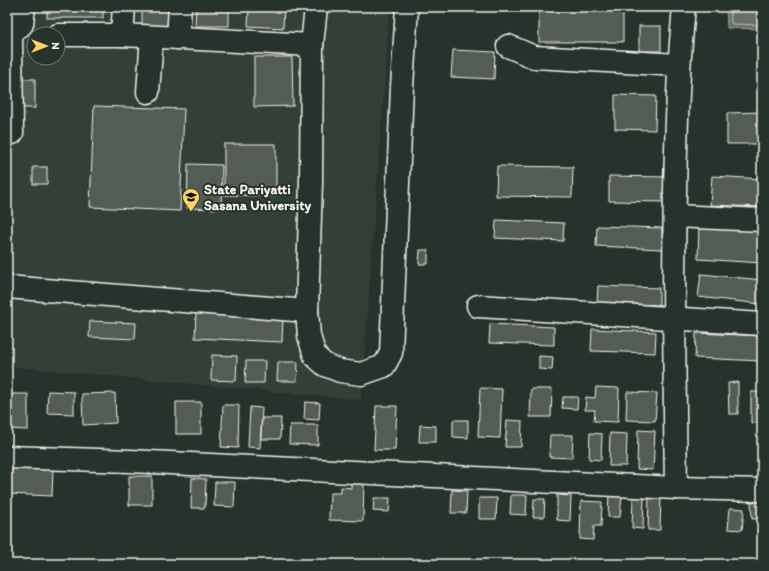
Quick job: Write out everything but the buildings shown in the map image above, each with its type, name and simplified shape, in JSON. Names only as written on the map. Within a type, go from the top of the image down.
[{"type":"street","points":[[9,34],[22,24],[24,7]]},
{"type":"street","points":[[122,35],[124,7]]},
{"type":"street","points":[[178,38],[180,7]]},
{"type":"street","points":[[316,7],[312,45],[311,182],[307,311],[310,336],[315,356],[325,365],[340,370],[362,374],[384,366],[391,353],[402,87],[407,7]]},
{"type":"street","points":[[676,488],[674,319],[676,147],[679,65],[684,7]]},
{"type":"street","points":[[9,34],[26,34]]},
{"type":"street","points":[[9,34],[12,133]]},
{"type":"street","points":[[66,35],[122,35],[312,45]]},
{"type":"street","points":[[148,92],[152,37]]},
{"type":"street","points":[[508,46],[534,57],[679,65]]},
{"type":"street","points":[[675,216],[762,220]]},
{"type":"street","points":[[7,287],[307,311]]},
{"type":"street","points":[[478,306],[762,324]]},
{"type":"street","points":[[7,457],[676,488],[762,490]]},
{"type":"shaded area","name":"State Pariyatti Sasana University","points":[[7,7],[390,7],[361,400],[7,366]]},
{"type":"water","points":[[726,7],[762,7],[762,29],[727,28]]},
{"type":"place","name":"State Pariyatti Sasana University","points":[[191,212]]}]
